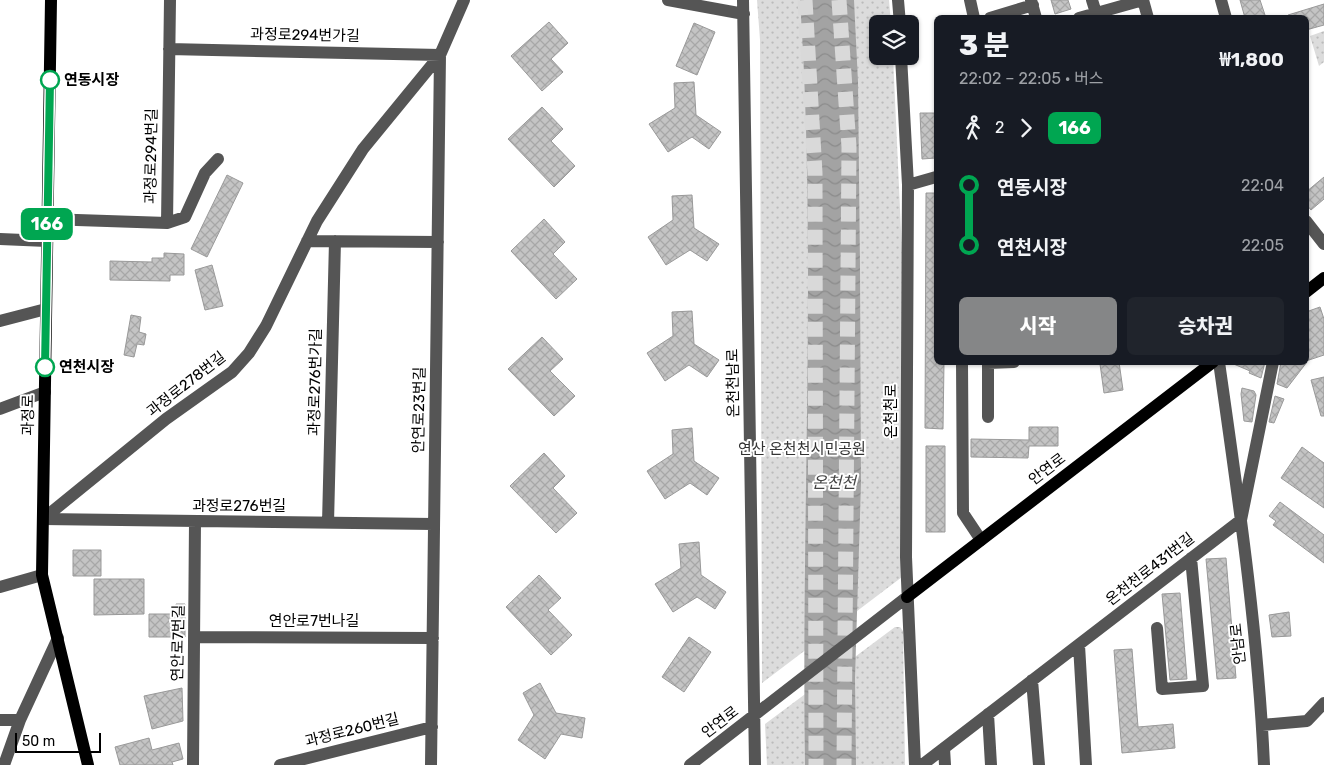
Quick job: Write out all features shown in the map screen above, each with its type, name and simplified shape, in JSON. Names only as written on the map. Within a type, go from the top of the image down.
[{"type":"main road","name":"과정로","points":[[51,0],[42,575],[88,765]]},
{"type":"main road","points":[[1309,290],[1324,278]]},
{"type":"main road","name":"안연로","points":[[904,599],[1209,365]]},
{"type":"street","name":"과정로294번길","points":[[48,219],[167,223],[170,0]]},
{"type":"street","name":"과정로278번길","points":[[43,520],[166,420],[232,372],[249,353],[266,326],[317,221],[363,149],[440,55],[464,0]]},
{"type":"street","points":[[668,0],[744,14]]},
{"type":"street","name":"온천천남로","points":[[743,0],[755,765]]},
{"type":"street","points":[[898,0],[899,15]]},
{"type":"street","points":[[970,0],[973,15]]},
{"type":"street","points":[[1092,0],[1096,13]]},
{"type":"street","points":[[1089,15],[1143,0],[1147,15]]},
{"type":"street","points":[[1221,0],[1225,15]]},
{"type":"street","points":[[1003,15],[1034,8]]},
{"type":"street","name":"과정로294번가길","points":[[169,49],[440,55]]},
{"type":"street","name":"안연로23번길","points":[[431,765],[440,55]]},
{"type":"street","name":"온천천로","points":[[901,65],[908,185],[904,599],[914,765]]},
{"type":"street","points":[[167,223],[185,217],[205,173],[218,159]]},
{"type":"street","points":[[908,185],[934,178]]},
{"type":"street","points":[[1309,225],[1324,244]]},
{"type":"street","points":[[0,239],[47,240]]},
{"type":"street","points":[[308,241],[438,242]]},
{"type":"street","name":"과정로276번가길","points":[[328,523],[335,241]]},
{"type":"street","points":[[0,321],[46,308]]},
{"type":"street","points":[[962,365],[964,513],[981,540]]},
{"type":"street","points":[[988,365],[988,417]]},
{"type":"street","name":"안남로","points":[[1219,365],[1242,520],[1262,725],[1264,765]]},
{"type":"street","name":"안남로","points":[[1242,520],[1272,365]]},
{"type":"street","points":[[0,409],[45,392]]},
{"type":"street","name":"과정로276번길","points":[[43,520],[434,524]]},
{"type":"street","name":"온천천로431번길","points":[[922,765],[1242,520]]},
{"type":"street","name":"연안로7번길","points":[[193,765],[195,522]]},
{"type":"street","points":[[1157,628],[1162,689],[1203,686],[1191,558]]},
{"type":"street","points":[[0,587],[42,575]]},
{"type":"street","name":"안연로","points":[[690,765],[904,599]]},
{"type":"street","name":"연안로7번나길","points":[[194,637],[433,638]]},
{"type":"street","points":[[4,765],[20,720],[58,638]]},
{"type":"street","points":[[1079,645],[1086,765]]},
{"type":"street","points":[[1032,680],[1039,765]]},
{"type":"street","points":[[1262,725],[1307,721],[1324,703]]},
{"type":"street","points":[[988,714],[992,765]]},
{"type":"street","points":[[0,720],[20,720]]},
{"type":"street","name":"과정로260번길","points":[[280,765],[432,727]]},
{"type":"street","points":[[944,748],[945,765]]},
{"type":"green space","name":"연산 온천천시민공원","points":[[757,0],[889,0],[890,15],[869,15],[869,65],[893,65],[902,252],[902,577],[762,683],[760,40]]},
{"type":"green space","points":[[1324,31],[1324,62],[1319,66],[1310,36]]},
{"type":"green space","points":[[895,627],[900,627],[903,631],[905,765],[767,765],[765,724]]},
{"type":"water","name":"온천천","points":[[800,0],[854,0],[858,82],[861,483],[855,678],[856,765],[805,765],[804,669],[808,287],[805,96]]},
{"type":"building","points":[[1051,0],[1068,0],[1071,9],[1055,14]]},
{"type":"building","points":[[1240,0],[1260,0],[1265,15],[1244,15]]},
{"type":"building","points":[[1324,4],[1324,25],[1309,29],[1309,15],[1288,15]]},
{"type":"building","points":[[549,22],[568,43],[551,59],[563,72],[542,91],[511,56]]},
{"type":"building","points":[[694,23],[715,32],[697,75],[676,66]]},
{"type":"building","points":[[694,82],[696,115],[721,132],[709,149],[692,137],[668,152],[649,124],[675,108],[674,83]]},
{"type":"building","points":[[542,107],[563,129],[551,141],[575,166],[554,187],[508,139]]},
{"type":"building","points":[[920,113],[934,113],[934,158],[922,159]]},
{"type":"building","points":[[227,175],[243,183],[207,257],[191,249]]},
{"type":"building","points":[[1324,177],[1324,199],[1311,210],[1309,208],[1309,190]]},
{"type":"building","points":[[926,193],[934,193],[934,365],[944,365],[943,429],[925,428]]},
{"type":"building","points":[[692,195],[694,228],[719,244],[707,261],[690,250],[666,265],[648,237],[673,220],[672,196]]},
{"type":"building","points":[[544,219],[565,242],[553,254],[577,279],[556,299],[511,251]]},
{"type":"building","points":[[164,253],[184,254],[184,275],[170,275],[170,281],[110,280],[110,261],[152,262],[152,258],[164,258]]},
{"type":"building","points":[[212,265],[223,306],[205,310],[195,270]]},
{"type":"building","points":[[1320,307],[1324,319],[1324,355],[1309,360],[1309,311]]},
{"type":"building","points":[[692,311],[694,344],[719,360],[707,377],[689,365],[665,381],[647,353],[673,336],[672,312]]},
{"type":"building","points":[[131,315],[141,317],[139,332],[146,334],[144,345],[137,344],[134,357],[124,355]]},
{"type":"building","points":[[542,337],[563,359],[550,371],[575,396],[554,416],[508,369]]},
{"type":"building","points":[[1100,365],[1119,365],[1123,390],[1104,393]]},
{"type":"building","points":[[1236,365],[1264,365],[1261,378],[1249,373],[1250,371]]},
{"type":"building","points":[[1280,365],[1305,365],[1287,388],[1277,384]]},
{"type":"building","points":[[1324,377],[1324,416],[1321,416],[1311,380]]},
{"type":"building","points":[[1242,388],[1254,391],[1256,395],[1252,422],[1244,421]]},
{"type":"building","points":[[1275,396],[1284,399],[1274,423],[1269,422]]},
{"type":"building","points":[[1029,427],[1058,427],[1058,446],[1029,446],[1028,458],[971,457],[971,439],[1029,440]]},
{"type":"building","points":[[692,428],[694,461],[719,478],[707,495],[690,483],[665,499],[647,471],[673,454],[672,430]]},
{"type":"building","points":[[926,446],[945,446],[945,532],[926,532]]},
{"type":"building","points":[[1302,447],[1324,463],[1324,508],[1281,478]]},
{"type":"building","points":[[544,453],[565,476],[553,488],[577,513],[556,533],[510,486]]},
{"type":"building","points":[[1280,502],[1324,535],[1324,563],[1273,525],[1276,521],[1269,516]]},
{"type":"building","points":[[699,542],[701,575],[726,592],[715,609],[697,597],[673,612],[655,584],[681,568],[679,544]]},
{"type":"building","points":[[73,550],[101,550],[101,576],[73,576]]},
{"type":"building","points":[[1226,558],[1236,678],[1217,679],[1206,559]]},
{"type":"building","points":[[539,575],[561,598],[548,610],[572,635],[551,655],[506,607]]},
{"type":"building","points":[[94,579],[144,579],[144,614],[94,615]]},
{"type":"building","points":[[1180,593],[1187,679],[1170,680],[1162,594]]},
{"type":"building","points":[[176,604],[185,604],[185,637],[149,637],[149,614],[176,614]]},
{"type":"building","points":[[1289,612],[1291,636],[1272,637],[1269,615]]},
{"type":"building","points":[[689,637],[711,652],[684,692],[662,677]]},
{"type":"building","points":[[1132,649],[1138,727],[1173,724],[1175,748],[1122,753],[1114,650]]},
{"type":"building","points":[[540,683],[556,713],[585,718],[582,738],[561,734],[545,759],[518,740],[534,715],[523,693]]},
{"type":"building","points":[[182,688],[183,721],[152,729],[144,696]]},
{"type":"building","points":[[149,738],[152,750],[179,743],[183,759],[172,762],[173,765],[120,765],[115,747]]},
{"type":"tunnel","points":[[805,0],[815,173],[816,765]]},
{"type":"tunnel","points":[[839,0],[849,147],[844,765]]},
{"type":"bus line","name":"166","points":[[45,367],[50,80]]},
{"type":"place","name":"연동시장","points":[[50,80]]},
{"type":"place","name":"연천시장","points":[[45,367]]}]
